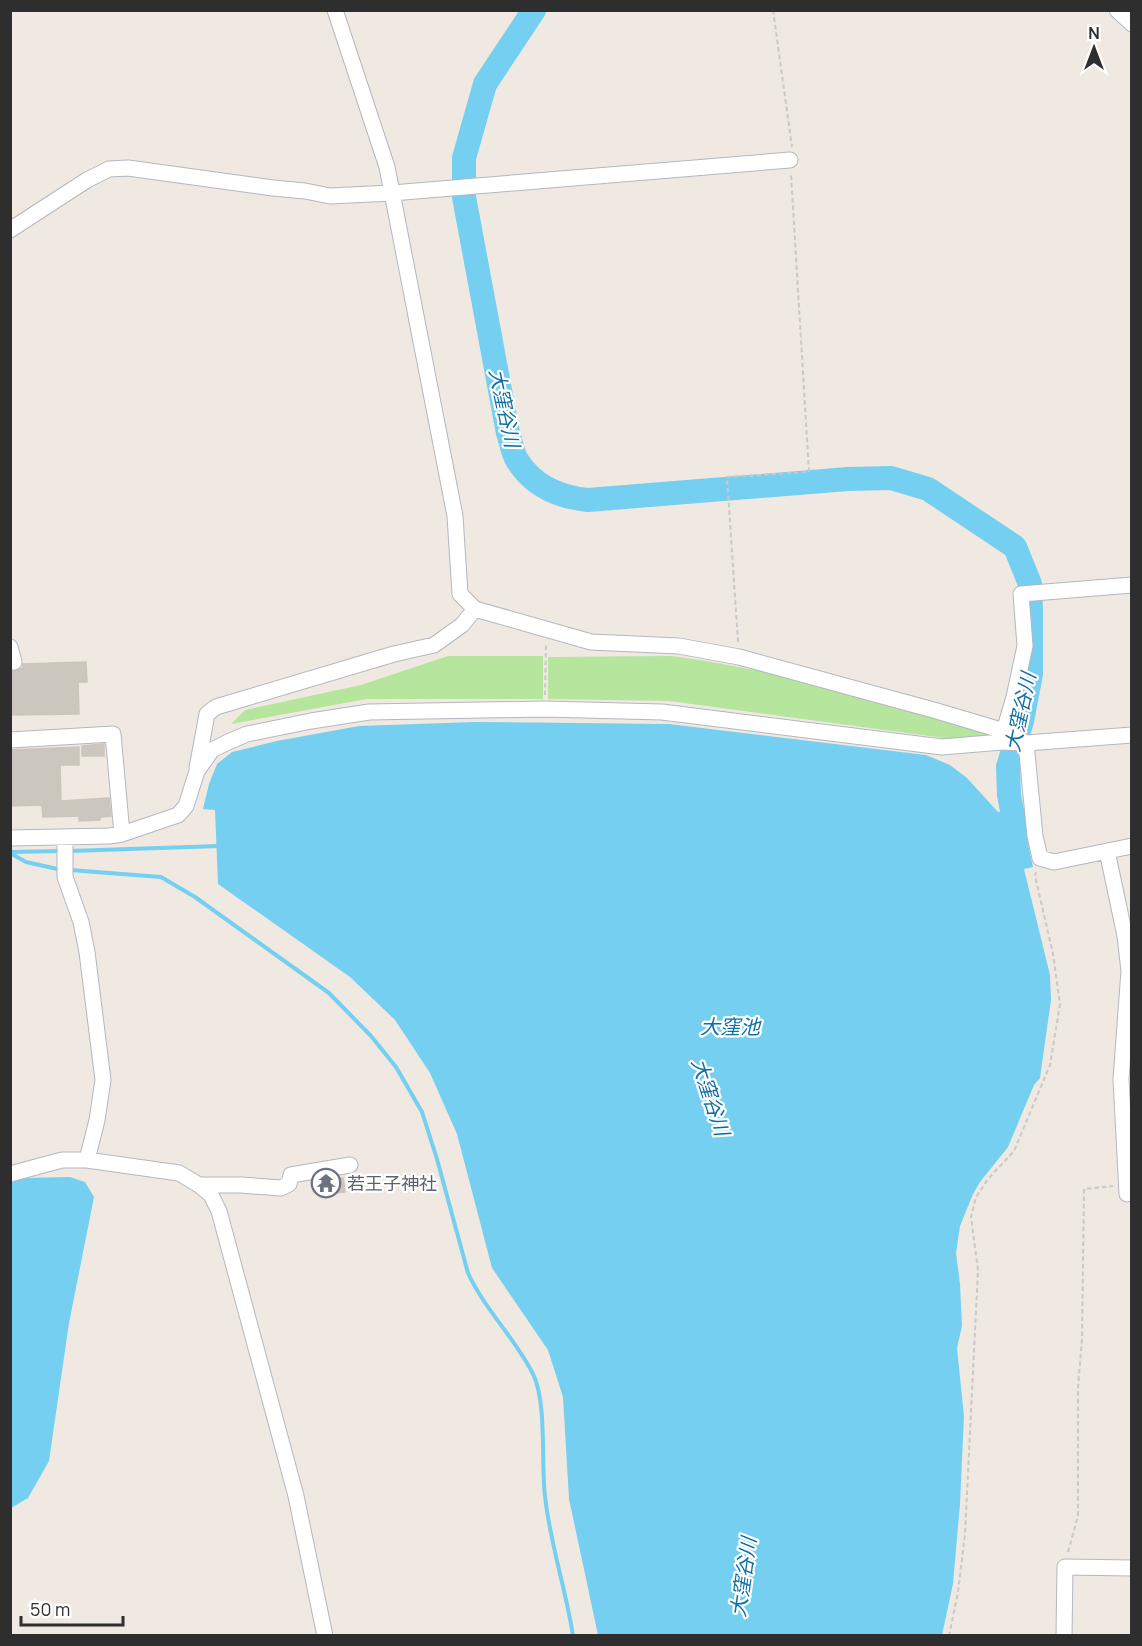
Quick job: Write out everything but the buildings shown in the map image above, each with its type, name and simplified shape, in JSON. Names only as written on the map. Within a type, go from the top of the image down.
[{"type":"street","points":[[335,10],[387,167],[455,516],[460,594],[475,609],[591,642],[679,646],[739,657],[938,711],[1016,739]]},
{"type":"street","points":[[1117,10],[1131,24]]},
{"type":"street","points":[[10,230],[87,180],[109,169],[128,168],[330,196],[392,193],[790,160]]},
{"type":"street","points":[[1131,585],[1022,594],[1025,646],[1014,697],[1016,739],[1040,858],[1054,862],[1131,846]]},
{"type":"street","points":[[10,838],[65,840],[122,834],[178,815],[186,806],[196,771],[207,714],[216,707],[394,654],[434,645],[462,625],[475,609]]},
{"type":"street","points":[[10,647],[14,662],[10,662]]},
{"type":"street","points":[[196,771],[212,750],[247,734],[369,712],[545,710],[662,712],[942,747],[1016,739],[1131,735]]},
{"type":"street","points":[[10,740],[113,734],[122,834]]},
{"type":"street","points":[[65,840],[65,868],[87,952],[103,1080],[97,1120],[87,1160]]},
{"type":"street","points":[[1107,851],[1125,936],[1129,971],[1121,1079],[1127,1194]]},
{"type":"street","points":[[10,1174],[62,1160],[87,1160],[179,1173],[199,1185],[210,1196],[219,1211],[296,1496],[325,1635]]},
{"type":"street","points":[[199,1185],[281,1188],[289,1184],[291,1176],[350,1165]]},
{"type":"street","points":[[1064,1635],[1065,1567],[1131,1568]]},
{"type":"path","points":[[739,657],[727,477],[809,472],[790,160],[793,142],[773,10]]},
{"type":"path","points":[[545,647],[545,705]]},
{"type":"path","points":[[949,1635],[958,1592],[967,1500],[978,1270],[971,1216],[976,1197],[988,1179],[1014,1151],[1050,1065],[1060,1004],[1053,954],[1035,876],[1040,858]]},
{"type":"path","points":[[1065,1567],[1078,1516],[1078,1387],[1082,1339],[1084,1189],[1119,1186],[1127,1194]]},
{"type":"green space","points":[[448,656],[543,656],[543,699],[367,699],[231,724],[245,710],[361,685]]},
{"type":"green space","points":[[671,656],[795,679],[998,736],[959,740],[669,701],[548,699],[548,657]]},
{"type":"water","name":"大窪池","points":[[474,722],[669,724],[926,755],[950,765],[967,778],[998,812],[1020,807],[1033,867],[1024,869],[1050,975],[1051,1000],[1040,1078],[1034,1085],[1008,1147],[980,1182],[960,1226],[956,1253],[962,1326],[957,1348],[964,1416],[953,1584],[942,1635],[598,1635],[569,1499],[563,1397],[548,1350],[492,1268],[457,1134],[430,1073],[395,1020],[350,977],[218,884],[215,810],[203,809],[217,764],[232,752],[359,726]]},
{"type":"water","points":[[70,1177],[85,1182],[94,1197],[69,1323],[49,1461],[28,1498],[11,1508],[11,1183],[23,1178]]},
{"type":"waterway","name":"大窪谷川","points":[[534,10],[485,84],[464,158],[464,197],[508,433],[517,460],[531,477],[547,489],[566,496],[588,500],[848,479],[891,478],[928,489],[1015,547],[1030,584],[1031,674],[1022,721],[1008,767],[1009,795],[1017,836],[1013,838]]},
{"type":"waterway","points":[[69,851],[220,846]]},
{"type":"waterway","points":[[10,852],[62,851]]},
{"type":"waterway","points":[[10,853],[26,862],[62,870]]},
{"type":"waterway","points":[[70,870],[161,877],[195,897],[329,993],[371,1036],[396,1067],[422,1112],[468,1273],[526,1361],[537,1386],[542,1416],[547,1514],[573,1636]]},
{"type":"place","name":"若王子神社","points":[[326,1183]]}]
